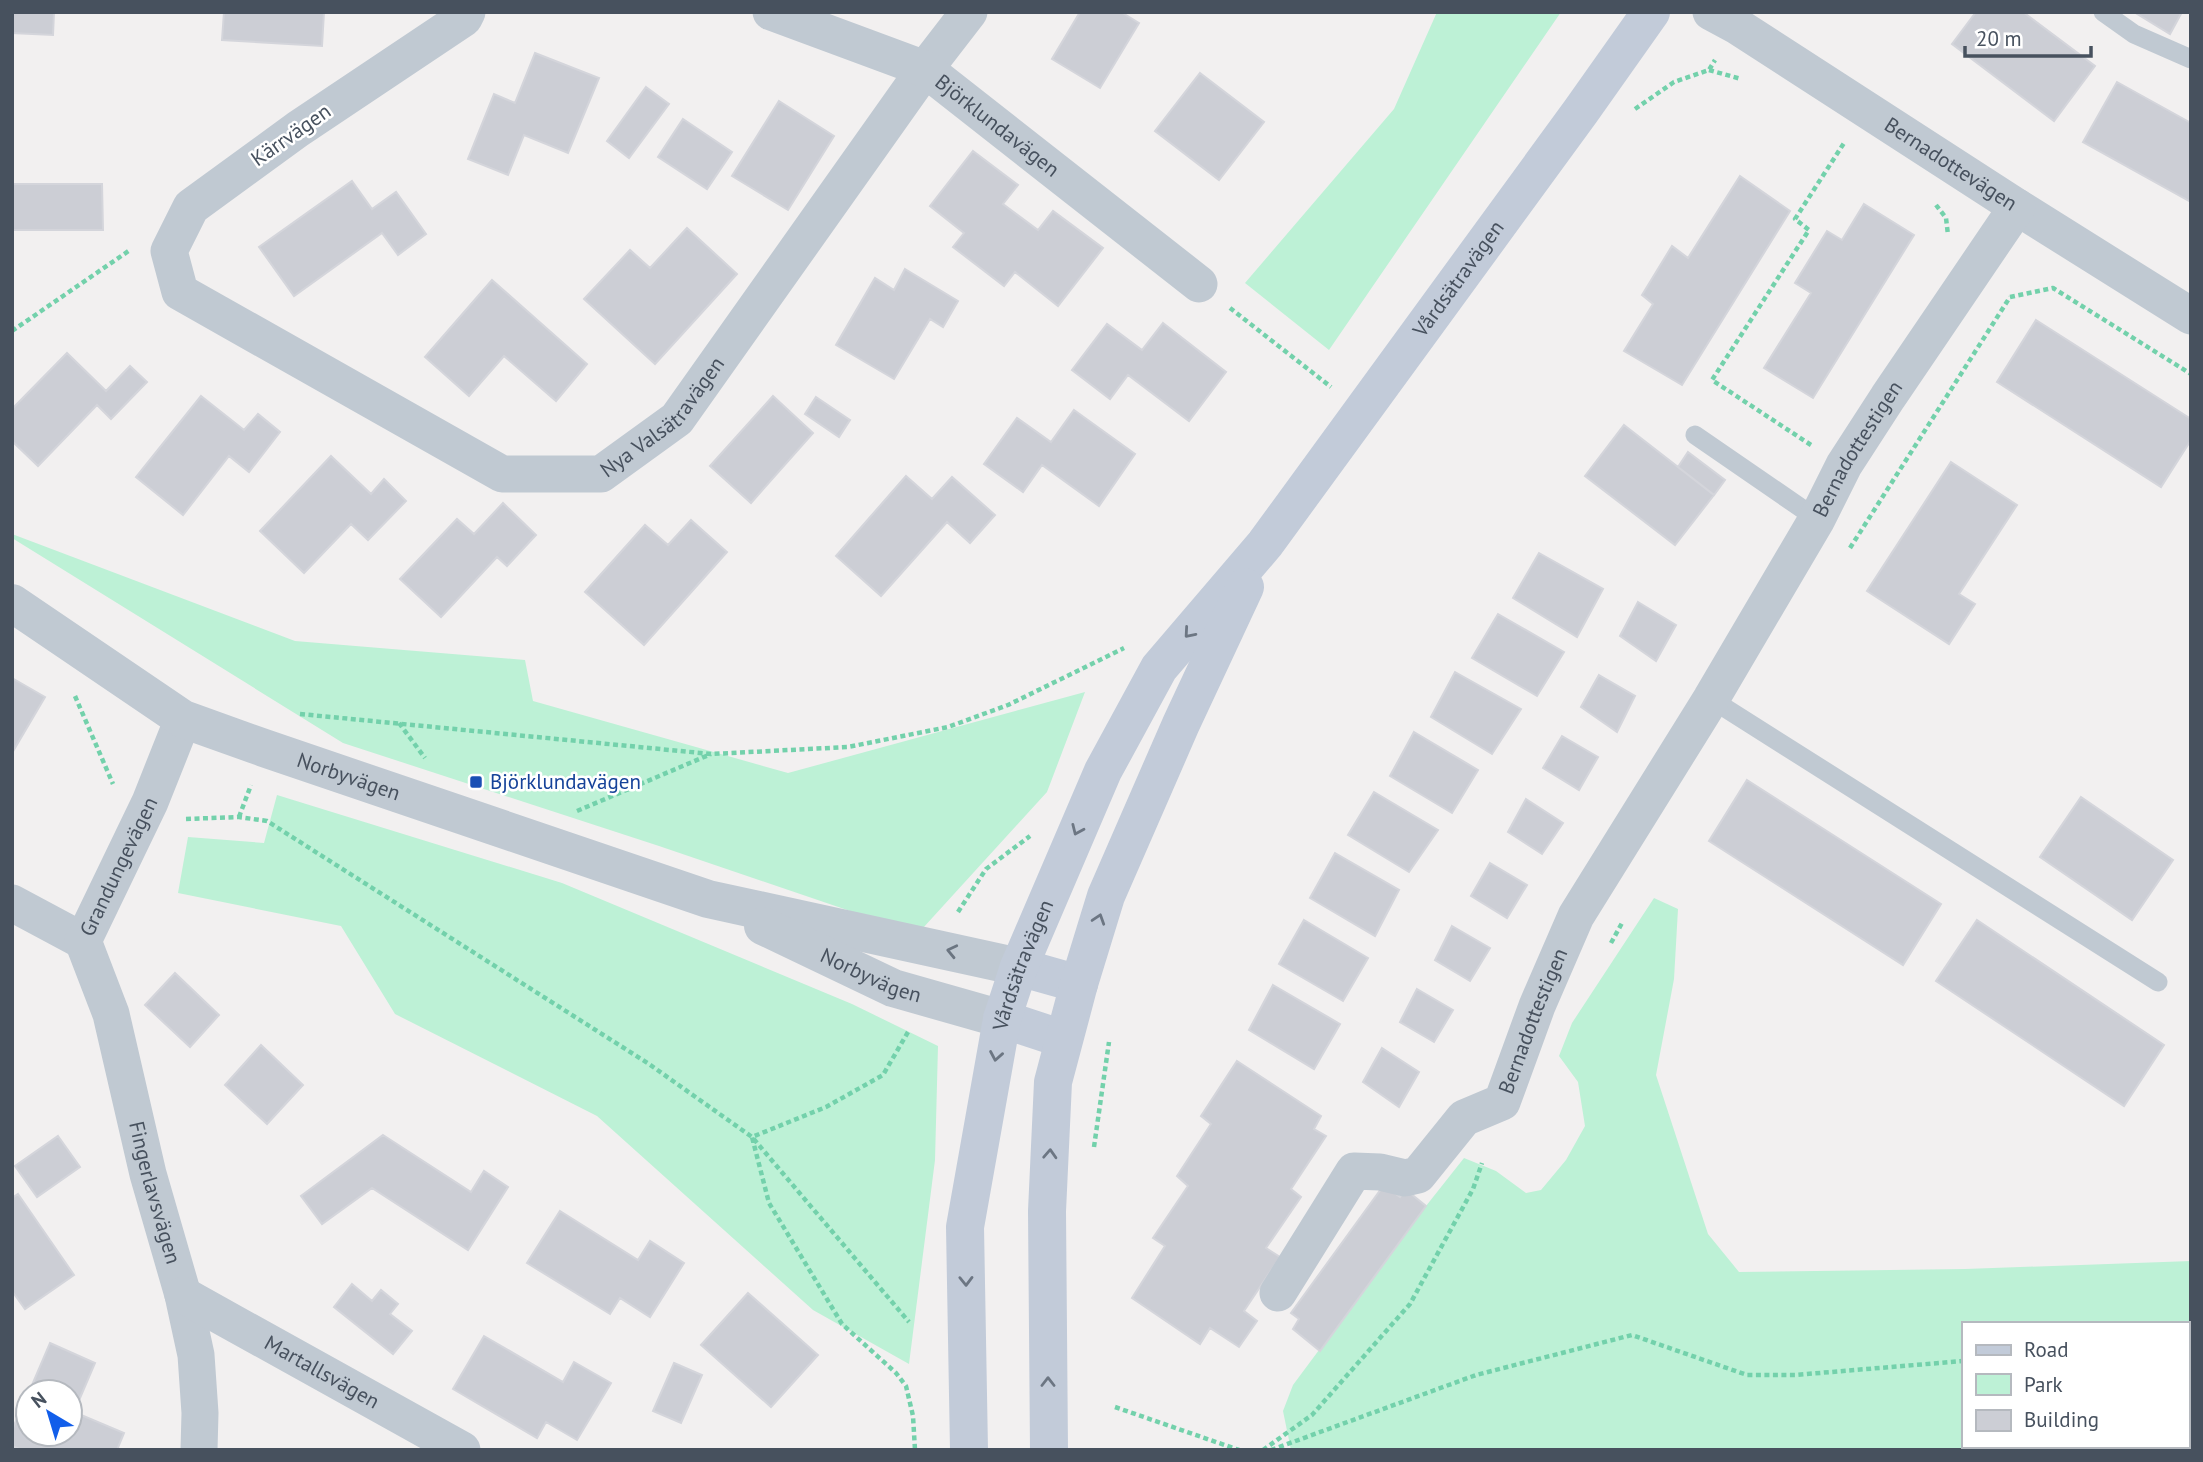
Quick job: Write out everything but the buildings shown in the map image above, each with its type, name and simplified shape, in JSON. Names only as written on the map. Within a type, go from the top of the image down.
[{"type":"main road","name":"Vårdsätravägen","points":[[969,1450],[965,1227],[1002,1019],[1018,967],[1103,771],[1159,668],[1265,544],[1651,12]]},
{"type":"main road","name":"Vårdsätravägen","points":[[1049,1450],[1047,1210],[1053,1082],[1063,1039],[1107,896],[1181,724],[1265,544]]},
{"type":"main road","points":[[1018,967],[1079,984]]},
{"type":"main road","points":[[1002,1019],[1063,1039]]},
{"type":"street","name":"Kärrvägen","points":[[180,292],[169,251],[191,207],[298,129],[464,18],[467,12]]},
{"type":"street","name":"Björklundavägen","points":[[771,12],[925,69],[1199,284]]},
{"type":"street","name":"Nya Valsätravägen","points":[[180,292],[502,474],[601,474],[677,419],[925,69],[969,12]]},
{"type":"street","name":"Bernadottevägen","points":[[1724,19],[2191,316]]},
{"type":"street","name":"Bernadottestigen","points":[[1278,1293],[1354,1171],[1380,1172],[1405,1178],[1418,1175],[1464,1118],[1502,1102],[1537,1006],[1576,916],[1711,699],[1817,519],[1844,466],[2017,207]]},
{"type":"street","name":"Norbyvägen","points":[[12,603],[183,719],[708,899],[1018,967]]},
{"type":"street","name":"Grandungevägen","points":[[12,903],[83,942],[150,802],[183,719]]},
{"type":"street","name":"Norbyvägen","points":[[708,899],[893,988],[1002,1019]]},
{"type":"street","name":"Fingerlavsvägen","points":[[83,942],[111,1014],[148,1174],[183,1295],[196,1355],[200,1413],[199,1450]]},
{"type":"street","name":"Martallsvägen","points":[[183,1295],[462,1450]]},
{"type":"lane","points":[[2103,12],[2134,34],[2191,59]]},
{"type":"lane","points":[[1695,435],[1817,519]]},
{"type":"lane","points":[[1711,699],[2158,982]]},
{"type":"path","points":[[1709,70],[1724,19]]},
{"type":"path","points":[[1627,117],[1643,102],[1674,82],[1709,70],[1740,79],[1752,86]]},
{"type":"path","points":[[1832,136],[1855,150]]},
{"type":"path","points":[[1814,447],[1712,380],[1809,230],[1795,219],[1844,143]]},
{"type":"path","points":[[1932,200],[1945,218],[1952,264],[1987,289],[2010,297],[2053,288],[2191,374]]},
{"type":"path","points":[[12,331],[136,245]]},
{"type":"path","points":[[1199,284],[1332,387]]},
{"type":"path","points":[[291,713],[711,754],[848,747],[947,727],[1008,705],[1125,647]]},
{"type":"path","points":[[73,690],[116,790],[150,802],[186,820],[239,817],[267,821],[649,1064],[752,1137],[909,1322]]},
{"type":"path","points":[[399,723],[426,759]]},
{"type":"path","points":[[568,816],[711,754]]},
{"type":"path","points":[[1094,1148],[1110,1037]]},
{"type":"path","points":[[1263,1450],[1312,1415],[1410,1304],[1473,1189],[1502,1102]]},
{"type":"path","points":[[752,1137],[769,1203],[842,1324],[896,1373],[906,1386],[913,1416],[915,1450]]},
{"type":"path","points":[[1271,1450],[1476,1375],[1632,1335],[1747,1376],[1794,1375],[1962,1360]]},
{"type":"path","points":[[1115,1408],[1238,1450]]},
{"type":"green space","points":[[1437,12],[1561,12],[1329,350],[1245,283],[1394,109]]},
{"type":"green space","points":[[12,534],[295,641],[525,660],[533,701],[788,773],[1085,692],[1047,792],[923,928],[900,928],[343,743],[12,538]]},
{"type":"green space","points":[[277,795],[562,883],[852,1004],[938,1046],[935,1160],[909,1364],[813,1310],[597,1116],[395,1014],[341,926],[178,893],[188,837],[264,843]]},
{"type":"green space","points":[[1654,898],[1678,909],[1674,979],[1656,1075],[1708,1234],[1739,1272],[1965,1269],[2191,1261],[2191,1450],[1291,1450],[1283,1411],[1293,1385],[1464,1158],[1496,1171],[1526,1193],[1541,1190],[1566,1160],[1585,1126],[1578,1082],[1559,1056],[1572,1023]]},
{"type":"place","name":"Björklundavägen","points":[[476,782]]}]
